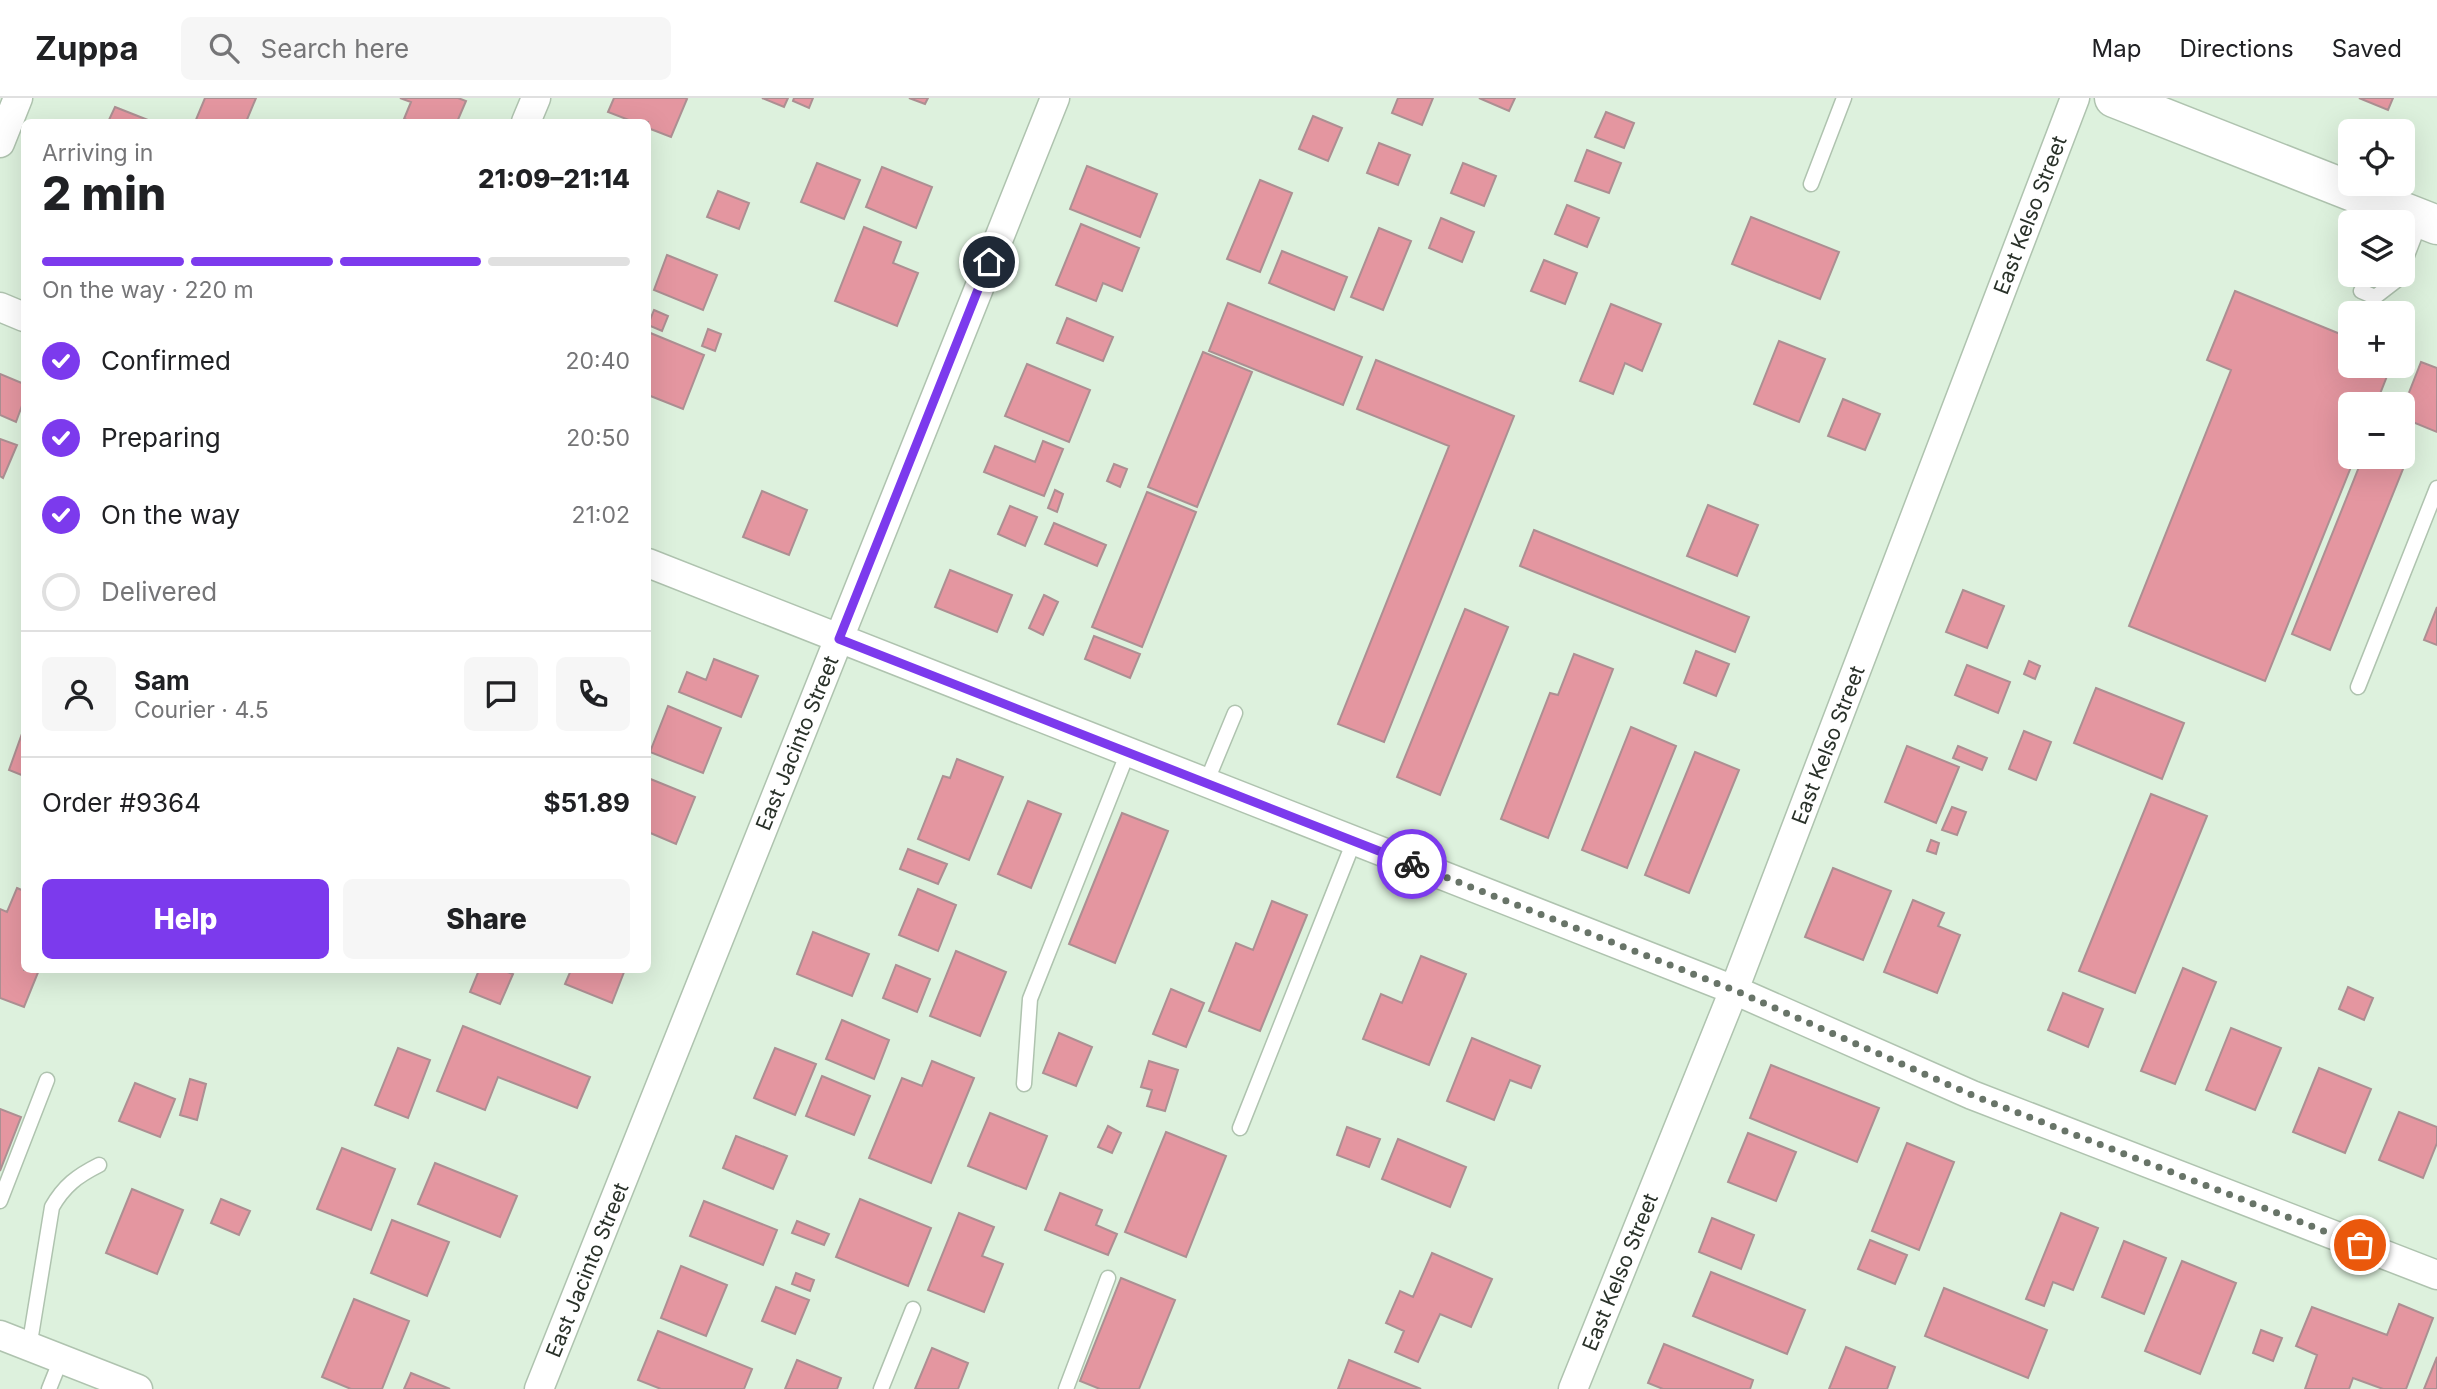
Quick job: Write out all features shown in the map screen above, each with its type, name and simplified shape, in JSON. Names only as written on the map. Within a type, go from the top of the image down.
[{"type":"main road","points":[[2114,98],[2429,222]]},
{"type":"street","points":[[0,143],[18,98]]},
{"type":"street","points":[[527,119],[536,98]]},
{"type":"street","name":"East Jacinto Street","points":[[539,1389],[1055,98]]},
{"type":"street","name":"East Kelso Street","points":[[1573,1389],[1734,990],[2075,98]]},
{"type":"street","points":[[0,307],[21,316]]},
{"type":"street","points":[[651,564],[1734,990],[1972,1095],[2437,1275]]},
{"type":"street","points":[[0,1335],[138,1389]]},
{"type":"lane","points":[[1811,184],[1844,98]]},
{"type":"lane","points":[[2415,246],[2429,222]]},
{"type":"lane","points":[[2361,291],[2375,297],[2388,287]]},
{"type":"lane","points":[[2358,687],[2437,488]]},
{"type":"lane","points":[[1206,783],[1235,713]]},
{"type":"lane","points":[[1024,1084],[1030,999],[1128,752]]},
{"type":"lane","points":[[1240,1128],[1354,841]]},
{"type":"lane","points":[[0,1201],[47,1080]]},
{"type":"lane","points":[[29,1348],[52,1207],[61,1192],[76,1177],[99,1165]]},
{"type":"lane","points":[[1066,1389],[1108,1278]]},
{"type":"lane","points":[[881,1389],[913,1309]]},
{"type":"lane","points":[[49,1389],[61,1360]]},
{"type":"building","points":[[205,98],[256,98],[247,119],[196,119]]},
{"type":"building","points":[[400,98],[458,98],[466,101],[458,119],[404,119],[411,102]]},
{"type":"building","points":[[614,98],[687,99],[671,137],[651,129],[651,119],[626,119],[608,112]]},
{"type":"building","points":[[762,98],[788,98],[784,107]]},
{"type":"building","points":[[794,98],[813,98],[809,108],[793,101]]},
{"type":"building","points":[[909,98],[928,98],[925,104]]},
{"type":"building","points":[[1398,98],[1433,98],[1422,125],[1392,113]]},
{"type":"building","points":[[1479,98],[1515,98],[1509,111]]},
{"type":"building","points":[[2359,98],[2393,98],[2388,110]]},
{"type":"building","points":[[115,107],[145,119],[109,119]]},
{"type":"building","points":[[1606,112],[1634,123],[1624,148],[1595,137]]},
{"type":"building","points":[[1313,116],[1342,128],[1328,161],[1299,149]]},
{"type":"building","points":[[1379,143],[1410,155],[1398,185],[1367,173]]},
{"type":"building","points":[[1587,150],[1621,163],[1609,193],[1575,181]]},
{"type":"building","points":[[817,163],[860,180],[844,219],[801,202]]},
{"type":"building","points":[[1463,163],[1496,176],[1484,206],[1451,193]]},
{"type":"building","points":[[1087,166],[1157,194],[1140,237],[1070,209]]},
{"type":"building","points":[[882,167],[932,187],[916,228],[866,207]]},
{"type":"building","points":[[1260,180],[1292,193],[1260,272],[1227,259]]},
{"type":"building","points":[[718,191],[749,203],[739,229],[707,217]]},
{"type":"building","points":[[1567,205],[1599,218],[1587,247],[1555,234]]},
{"type":"building","points":[[1751,217],[1839,252],[1820,299],[1732,264]]},
{"type":"building","points":[[1441,218],[1474,232],[1462,262],[1429,248]]},
{"type":"building","points":[[1081,224],[1139,248],[1122,291],[1103,283],[1096,301],[1056,285]]},
{"type":"building","points":[[864,227],[901,242],[893,263],[918,273],[897,326],[835,301]]},
{"type":"building","points":[[1379,228],[1411,241],[1383,310],[1351,297]]},
{"type":"building","points":[[1282,251],[1347,277],[1334,310],[1269,283]]},
{"type":"building","points":[[667,255],[717,275],[703,310],[654,290]]},
{"type":"building","points":[[1544,260],[1577,273],[1565,304],[1531,291]]},
{"type":"building","points":[[2235,291],[2338,333],[2338,378],[2386,378],[2381,392],[2338,392],[2338,469],[2350,469],[2265,681],[2129,626],[2231,370],[2207,360]]},
{"type":"building","points":[[1228,303],[1362,357],[1343,405],[1209,351]]},
{"type":"building","points":[[1611,304],[1661,324],[1642,371],[1625,363],[1613,394],[1580,381]]},
{"type":"building","points":[[654,310],[668,316],[662,331],[651,326]]},
{"type":"building","points":[[1067,318],[1113,337],[1103,361],[1057,343]]},
{"type":"building","points":[[708,329],[721,334],[715,351],[702,346]]},
{"type":"building","points":[[651,333],[704,355],[683,409],[651,396]]},
{"type":"building","points":[[1779,341],[1825,359],[1799,422],[1754,404]]},
{"type":"building","points":[[1203,352],[1252,372],[1197,507],[1148,487]]},
{"type":"building","points":[[1376,360],[1514,416],[1384,742],[1338,724],[1449,446],[1357,409]]},
{"type":"building","points":[[2421,362],[2437,368],[2437,432],[2415,423],[2415,392],[2409,392]]},
{"type":"building","points":[[1027,364],[1090,390],[1069,442],[1005,416]]},
{"type":"building","points":[[0,374],[21,383],[21,408],[16,422],[0,415]]},
{"type":"building","points":[[1843,399],[1880,414],[1865,450],[1828,436]]},
{"type":"building","points":[[0,439],[17,445],[3,478],[0,476]]},
{"type":"building","points":[[1043,441],[1063,449],[1044,496],[984,472],[995,446],[1035,462]]},
{"type":"building","points":[[1114,464],[1127,469],[1120,487],[1107,481]]},
{"type":"building","points":[[2358,469],[2403,469],[2330,650],[2292,634]]},
{"type":"building","points":[[1055,490],[1063,494],[1057,512],[1048,508]]},
{"type":"building","points":[[762,491],[807,510],[789,555],[743,537]]},
{"type":"building","points":[[1147,492],[1196,512],[1142,647],[1092,627]]},
{"type":"building","points":[[1708,505],[1758,525],[1737,576],[1687,556]]},
{"type":"building","points":[[1010,506],[1037,517],[1025,546],[998,534]]},
{"type":"building","points":[[1054,523],[1106,545],[1097,566],[1045,544]]},
{"type":"building","points":[[1534,530],[1749,617],[1735,652],[1520,566]]},
{"type":"building","points":[[950,570],[1012,595],[997,632],[935,607]]},
{"type":"building","points":[[1963,590],[2004,606],[1987,648],[1946,632]]},
{"type":"building","points":[[1044,595],[1058,602],[1043,635],[1029,628]]},
{"type":"building","points":[[2437,607],[2437,645],[2424,640]]},
{"type":"building","points":[[1465,609],[1508,627],[1440,795],[1397,777]]},
{"type":"building","points":[[1094,636],[1140,654],[1130,678],[1085,659]]},
{"type":"building","points":[[1696,651],[1729,664],[1716,696],[1684,683]]},
{"type":"building","points":[[1574,654],[1613,669],[1548,838],[1501,819],[1550,693],[1558,695]]},
{"type":"building","points":[[714,659],[758,676],[741,717],[679,692],[687,672],[706,680]]},
{"type":"building","points":[[2029,661],[2040,666],[2035,679],[2024,674]]},
{"type":"building","points":[[1967,665],[2010,682],[1998,713],[1955,695]]},
{"type":"building","points":[[2096,688],[2184,723],[2162,779],[2074,743]]},
{"type":"building","points":[[668,706],[721,728],[703,773],[651,752]]},
{"type":"building","points":[[1631,727],[1676,746],[1627,868],[1582,850]]},
{"type":"building","points":[[2024,731],[2051,742],[2036,780],[2009,769]]},
{"type":"building","points":[[21,736],[21,775],[9,770]]},
{"type":"building","points":[[1907,746],[1959,767],[1936,823],[1885,802]]},
{"type":"building","points":[[1958,746],[1987,758],[1982,770],[1953,758]]},
{"type":"building","points":[[1695,752],[1739,770],[1689,893],[1645,875]]},
{"type":"building","points":[[957,759],[1003,777],[969,860],[918,839],[943,776],[950,778]]},
{"type":"building","points":[[651,779],[695,797],[676,844],[651,833]]},
{"type":"building","points":[[2151,794],[2207,816],[2135,993],[2079,971]]},
{"type":"building","points":[[1028,801],[1061,814],[1031,888],[998,874]]},
{"type":"building","points":[[1952,807],[1966,812],[1957,835],[1942,830]]},
{"type":"building","points":[[1122,813],[1168,831],[1115,963],[1069,944]]},
{"type":"building","points":[[1931,840],[1939,843],[1936,854],[1927,851]]},
{"type":"building","points":[[908,849],[947,864],[938,884],[900,869]]},
{"type":"building","points":[[1833,868],[1891,891],[1863,960],[1805,937]]},
{"type":"building","points":[[17,888],[21,890],[21,973],[38,973],[24,1007],[0,998],[0,909],[7,912]]},
{"type":"building","points":[[918,889],[956,905],[938,951],[899,935]]},
{"type":"building","points":[[1913,900],[1944,913],[1938,926],[1960,935],[1937,993],[1884,972]]},
{"type":"building","points":[[1272,901],[1307,915],[1260,1031],[1209,1011],[1236,943],[1253,950]]},
{"type":"building","points":[[813,932],[869,954],[852,996],[797,974]]},
{"type":"building","points":[[956,951],[1006,972],[980,1036],[930,1016]]},
{"type":"building","points":[[1421,956],[1466,974],[1429,1065],[1363,1039],[1381,994],[1402,1003]]},
{"type":"building","points":[[896,965],[930,979],[917,1012],[883,998]]},
{"type":"building","points":[[2183,968],[2216,982],[2175,1084],[2141,1071]]},
{"type":"building","points":[[478,973],[513,974],[500,1004],[470,992]]},
{"type":"building","points":[[570,973],[624,973],[612,1003],[565,984]]},
{"type":"building","points":[[2348,987],[2373,998],[2364,1020],[2339,1009]]},
{"type":"building","points":[[1171,989],[1204,1003],[1186,1047],[1153,1034]]},
{"type":"building","points":[[2063,993],[2103,1009],[2088,1047],[2048,1030]]},
{"type":"building","points":[[842,1020],[889,1040],[874,1079],[826,1059]]},
{"type":"building","points":[[463,1026],[590,1077],[577,1108],[498,1077],[485,1110],[437,1091]]},
{"type":"building","points":[[2231,1028],[2281,1048],[2255,1110],[2206,1090]]},
{"type":"building","points":[[1059,1033],[1092,1047],[1076,1086],[1043,1073]]},
{"type":"building","points":[[1472,1038],[1540,1066],[1531,1088],[1510,1080],[1494,1120],[1447,1101]]},
{"type":"building","points":[[398,1048],[430,1060],[408,1118],[375,1105]]},
{"type":"building","points":[[775,1048],[816,1064],[795,1115],[754,1098]]},
{"type":"building","points":[[932,1061],[974,1078],[931,1183],[869,1158],[902,1078],[922,1086]]},
{"type":"building","points":[[1149,1061],[1178,1070],[1165,1111],[1147,1106],[1152,1090],[1141,1087]]},
{"type":"building","points":[[1771,1065],[1879,1108],[1857,1162],[1750,1118]]},
{"type":"building","points":[[2319,1068],[2371,1089],[2345,1153],[2293,1132]]},
{"type":"building","points":[[822,1076],[870,1096],[854,1135],[806,1116]]},
{"type":"building","points":[[190,1079],[206,1084],[197,1120],[180,1115]]},
{"type":"building","points":[[135,1083],[175,1099],[160,1137],[119,1121]]},
{"type":"building","points":[[0,1109],[21,1117],[0,1171]]},
{"type":"building","points":[[2399,1112],[2437,1127],[2437,1143],[2423,1178],[2379,1160]]},
{"type":"building","points":[[990,1113],[1047,1136],[1026,1189],[968,1166]]},
{"type":"building","points":[[1108,1126],[1121,1133],[1112,1153],[1098,1147]]},
{"type":"building","points":[[1347,1127],[1380,1139],[1369,1167],[1337,1155]]},
{"type":"building","points":[[1166,1132],[1226,1156],[1186,1257],[1125,1232]]},
{"type":"building","points":[[1748,1133],[1796,1152],[1776,1201],[1728,1182]]},
{"type":"building","points":[[736,1136],[787,1156],[773,1189],[723,1168]]},
{"type":"building","points":[[1398,1139],[1466,1167],[1450,1207],[1382,1179]]},
{"type":"building","points":[[1907,1143],[1954,1162],[1919,1250],[1872,1231]]},
{"type":"building","points":[[342,1148],[395,1169],[371,1230],[317,1209]]},
{"type":"building","points":[[435,1163],[517,1196],[500,1237],[418,1204]]},
{"type":"building","points":[[132,1189],[183,1210],[157,1274],[106,1253]]},
{"type":"building","points":[[1060,1193],[1102,1210],[1096,1225],[1117,1234],[1108,1255],[1045,1230]]},
{"type":"building","points":[[221,1199],[250,1211],[239,1235],[211,1223]]},
{"type":"building","points":[[860,1199],[931,1228],[908,1286],[836,1257]]},
{"type":"building","points":[[704,1201],[777,1230],[763,1265],[690,1236]]},
{"type":"building","points":[[959,1213],[994,1227],[982,1256],[1003,1264],[984,1312],[928,1290]]},
{"type":"building","points":[[2061,1213],[2098,1228],[2073,1290],[2053,1282],[2044,1306],[2026,1299]]},
{"type":"building","points":[[1712,1218],[1754,1235],[1741,1269],[1699,1252]]},
{"type":"building","points":[[392,1220],[449,1242],[427,1296],[371,1273]]},
{"type":"building","points":[[797,1221],[829,1234],[824,1245],[792,1233]]},
{"type":"building","points":[[1870,1240],[1907,1255],[1895,1284],[1858,1269]]},
{"type":"building","points":[[2124,1241],[2166,1258],[2144,1314],[2102,1297]]},
{"type":"building","points":[[1432,1253],[1492,1279],[1471,1327],[1440,1314],[1418,1362],[1395,1352],[1404,1331],[1386,1323],[1400,1291],[1413,1297]]},
{"type":"building","points":[[2182,1261],[2236,1283],[2200,1374],[2145,1351]]},
{"type":"building","points":[[681,1266],[727,1285],[706,1336],[661,1318]]},
{"type":"building","points":[[1711,1272],[1805,1310],[1787,1354],[1693,1316]]},
{"type":"building","points":[[796,1273],[814,1280],[810,1291],[792,1284]]},
{"type":"building","points":[[1121,1278],[1175,1300],[1139,1389],[1100,1389],[1080,1381]]},
{"type":"building","points":[[776,1287],[809,1300],[795,1334],[762,1321]]},
{"type":"building","points":[[1944,1288],[2047,1330],[2028,1378],[1925,1336]]},
{"type":"building","points":[[354,1299],[409,1321],[382,1389],[351,1389],[322,1377]]},
{"type":"building","points":[[2399,1304],[2433,1318],[2406,1389],[2383,1389],[2353,1378],[2349,1389],[2305,1389],[2317,1355],[2296,1346],[2312,1307],[2387,1335]]},
{"type":"building","points":[[2261,1330],[2282,1338],[2273,1361],[2253,1353]]},
{"type":"building","points":[[658,1331],[752,1369],[744,1389],[661,1389],[638,1380]]},
{"type":"building","points":[[1664,1344],[1753,1380],[1750,1389],[1663,1389],[1648,1383]]},
{"type":"building","points":[[1846,1347],[1895,1367],[1887,1389],[1829,1389]]},
{"type":"building","points":[[932,1348],[968,1363],[958,1389],[915,1389]]},
{"type":"building","points":[[2437,1357],[2437,1389],[2424,1389]]},
{"type":"building","points":[[797,1360],[841,1378],[837,1389],[785,1389]]},
{"type":"building","points":[[1349,1360],[1421,1389],[1338,1389]]},
{"type":"building","points":[[411,1373],[450,1389],[404,1389]]},
{"type":"way so far","points":[[1412,864],[1734,990],[1972,1095],[2360,1245]]},
{"type":"route","points":[[989,262],[839,639],[1412,864]]}]
